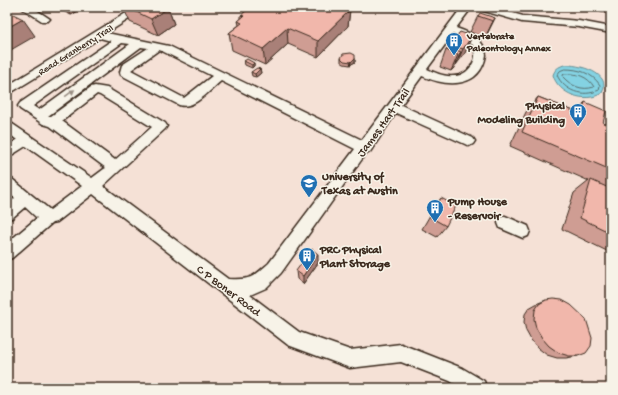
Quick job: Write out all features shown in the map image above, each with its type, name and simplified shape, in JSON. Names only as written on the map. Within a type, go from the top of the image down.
[{"type":"street","points":[[25,7],[45,18]]},
{"type":"street","name":"Read Granberry Trail","points":[[7,91],[143,7]]},
{"type":"street","name":"James Hart Trail","points":[[225,287],[247,288],[260,282],[275,268],[467,7]]},
{"type":"street","points":[[480,7],[522,19],[579,24],[611,30]]},
{"type":"street","points":[[601,7],[611,10]]},
{"type":"street","points":[[414,57],[442,80],[457,80],[470,76],[478,65],[481,53],[476,43],[450,29]]},
{"type":"street","points":[[99,35],[165,48],[364,148]]},
{"type":"street","points":[[7,253],[48,218],[56,215],[92,186],[161,126],[103,91],[95,90],[53,121],[47,121],[24,106],[119,40]]},
{"type":"street","points":[[39,116],[139,44]]},
{"type":"street","points":[[156,47],[126,68],[125,72],[183,102],[189,101],[220,76]]},
{"type":"street","points":[[394,107],[469,141]]},
{"type":"street","points":[[53,121],[115,167]]},
{"type":"street","name":"C P Boner Road","points":[[7,126],[92,186],[294,339],[350,360],[401,353],[456,374],[477,388]]},
{"type":"street","points":[[7,153],[26,140]]},
{"type":"street","points":[[7,183],[48,218]]},
{"type":"street","points":[[7,213],[25,199]]},
{"type":"street","points":[[505,223],[523,231]]},
{"type":"shaded area","name":"University of Texas at Austin","points":[[7,7],[611,7],[611,388],[7,388]]},
{"type":"water","points":[[564,65],[585,68],[599,75],[603,80],[604,86],[602,93],[588,98],[566,92],[556,82],[553,75],[557,68]]},
{"type":"building","points":[[126,7],[167,7],[168,8],[151,19]]},
{"type":"building","points":[[251,7],[343,7],[350,10],[318,41],[287,28],[263,49],[229,33],[242,23],[238,21],[244,16],[241,15]]},
{"type":"building","points":[[7,11],[23,19],[7,28]]},
{"type":"building","points":[[480,13],[495,18],[493,21],[478,16]]},
{"type":"building","points":[[460,32],[472,36],[463,49],[450,44]]},
{"type":"building","points":[[449,47],[461,52],[458,55],[446,50]]},
{"type":"building","points":[[351,53],[355,55],[355,58],[351,62],[344,61],[341,58],[343,54]]},
{"type":"building","points":[[247,59],[254,63],[252,65],[244,61]]},
{"type":"building","points":[[257,68],[260,69],[255,74],[251,72]]},
{"type":"building","points":[[538,97],[581,114],[585,102],[606,111],[603,123],[611,126],[611,170],[522,132]]},
{"type":"building","points":[[591,180],[611,189],[611,233],[580,218]]},
{"type":"building","points":[[441,198],[456,206],[446,226],[430,217]]},
{"type":"building","points":[[312,249],[318,254],[303,276],[296,271]]},
{"type":"building","points":[[546,300],[562,300],[571,305],[586,319],[592,338],[591,346],[586,353],[578,356],[569,356],[559,353],[549,346],[542,338],[536,328],[534,319],[535,310],[539,304]]},
{"type":"place","name":"Vertebrate Paleontology Annex","points":[[454,56]]},
{"type":"place","name":"Physical Modeling Building","points":[[578,127]]},
{"type":"place","name":"University of Texas at Austin","points":[[309,198]]},
{"type":"place","name":"Pump House - Reservoir","points":[[435,223]]},
{"type":"place","name":"PRC Physical Plant Storage","points":[[307,271]]}]
